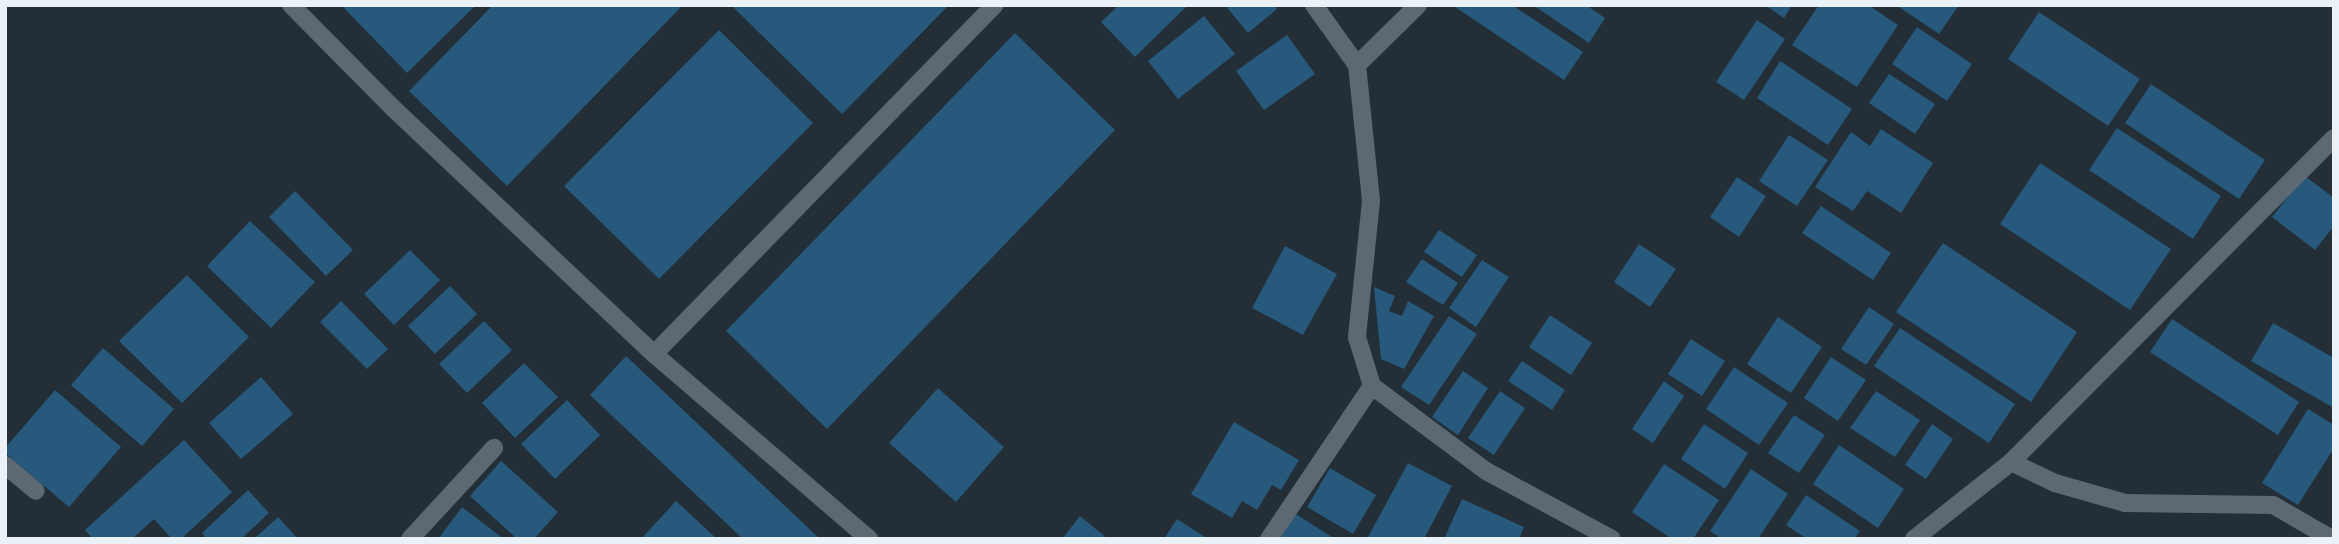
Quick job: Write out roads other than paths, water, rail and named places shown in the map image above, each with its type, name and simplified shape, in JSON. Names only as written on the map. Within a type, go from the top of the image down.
[{"type":"street","points":[[291,5],[394,109],[654,354],[869,539]]},
{"type":"street","points":[[654,354],[995,5]]},
{"type":"street","points":[[1314,5],[1357,65],[1371,201],[1357,337],[1372,386],[1486,471],[1612,539]]},
{"type":"street","points":[[1357,65],[1418,5]]},
{"type":"street","points":[[1914,539],[2011,461],[2334,138]]},
{"type":"street","points":[[1269,539],[1372,386]]},
{"type":"street","points":[[410,539],[494,448]]},
{"type":"street","points":[[2011,461],[2055,484],[2125,503],[2273,505],[2332,539]]},
{"type":"street","points":[[5,465],[36,491]]}]
